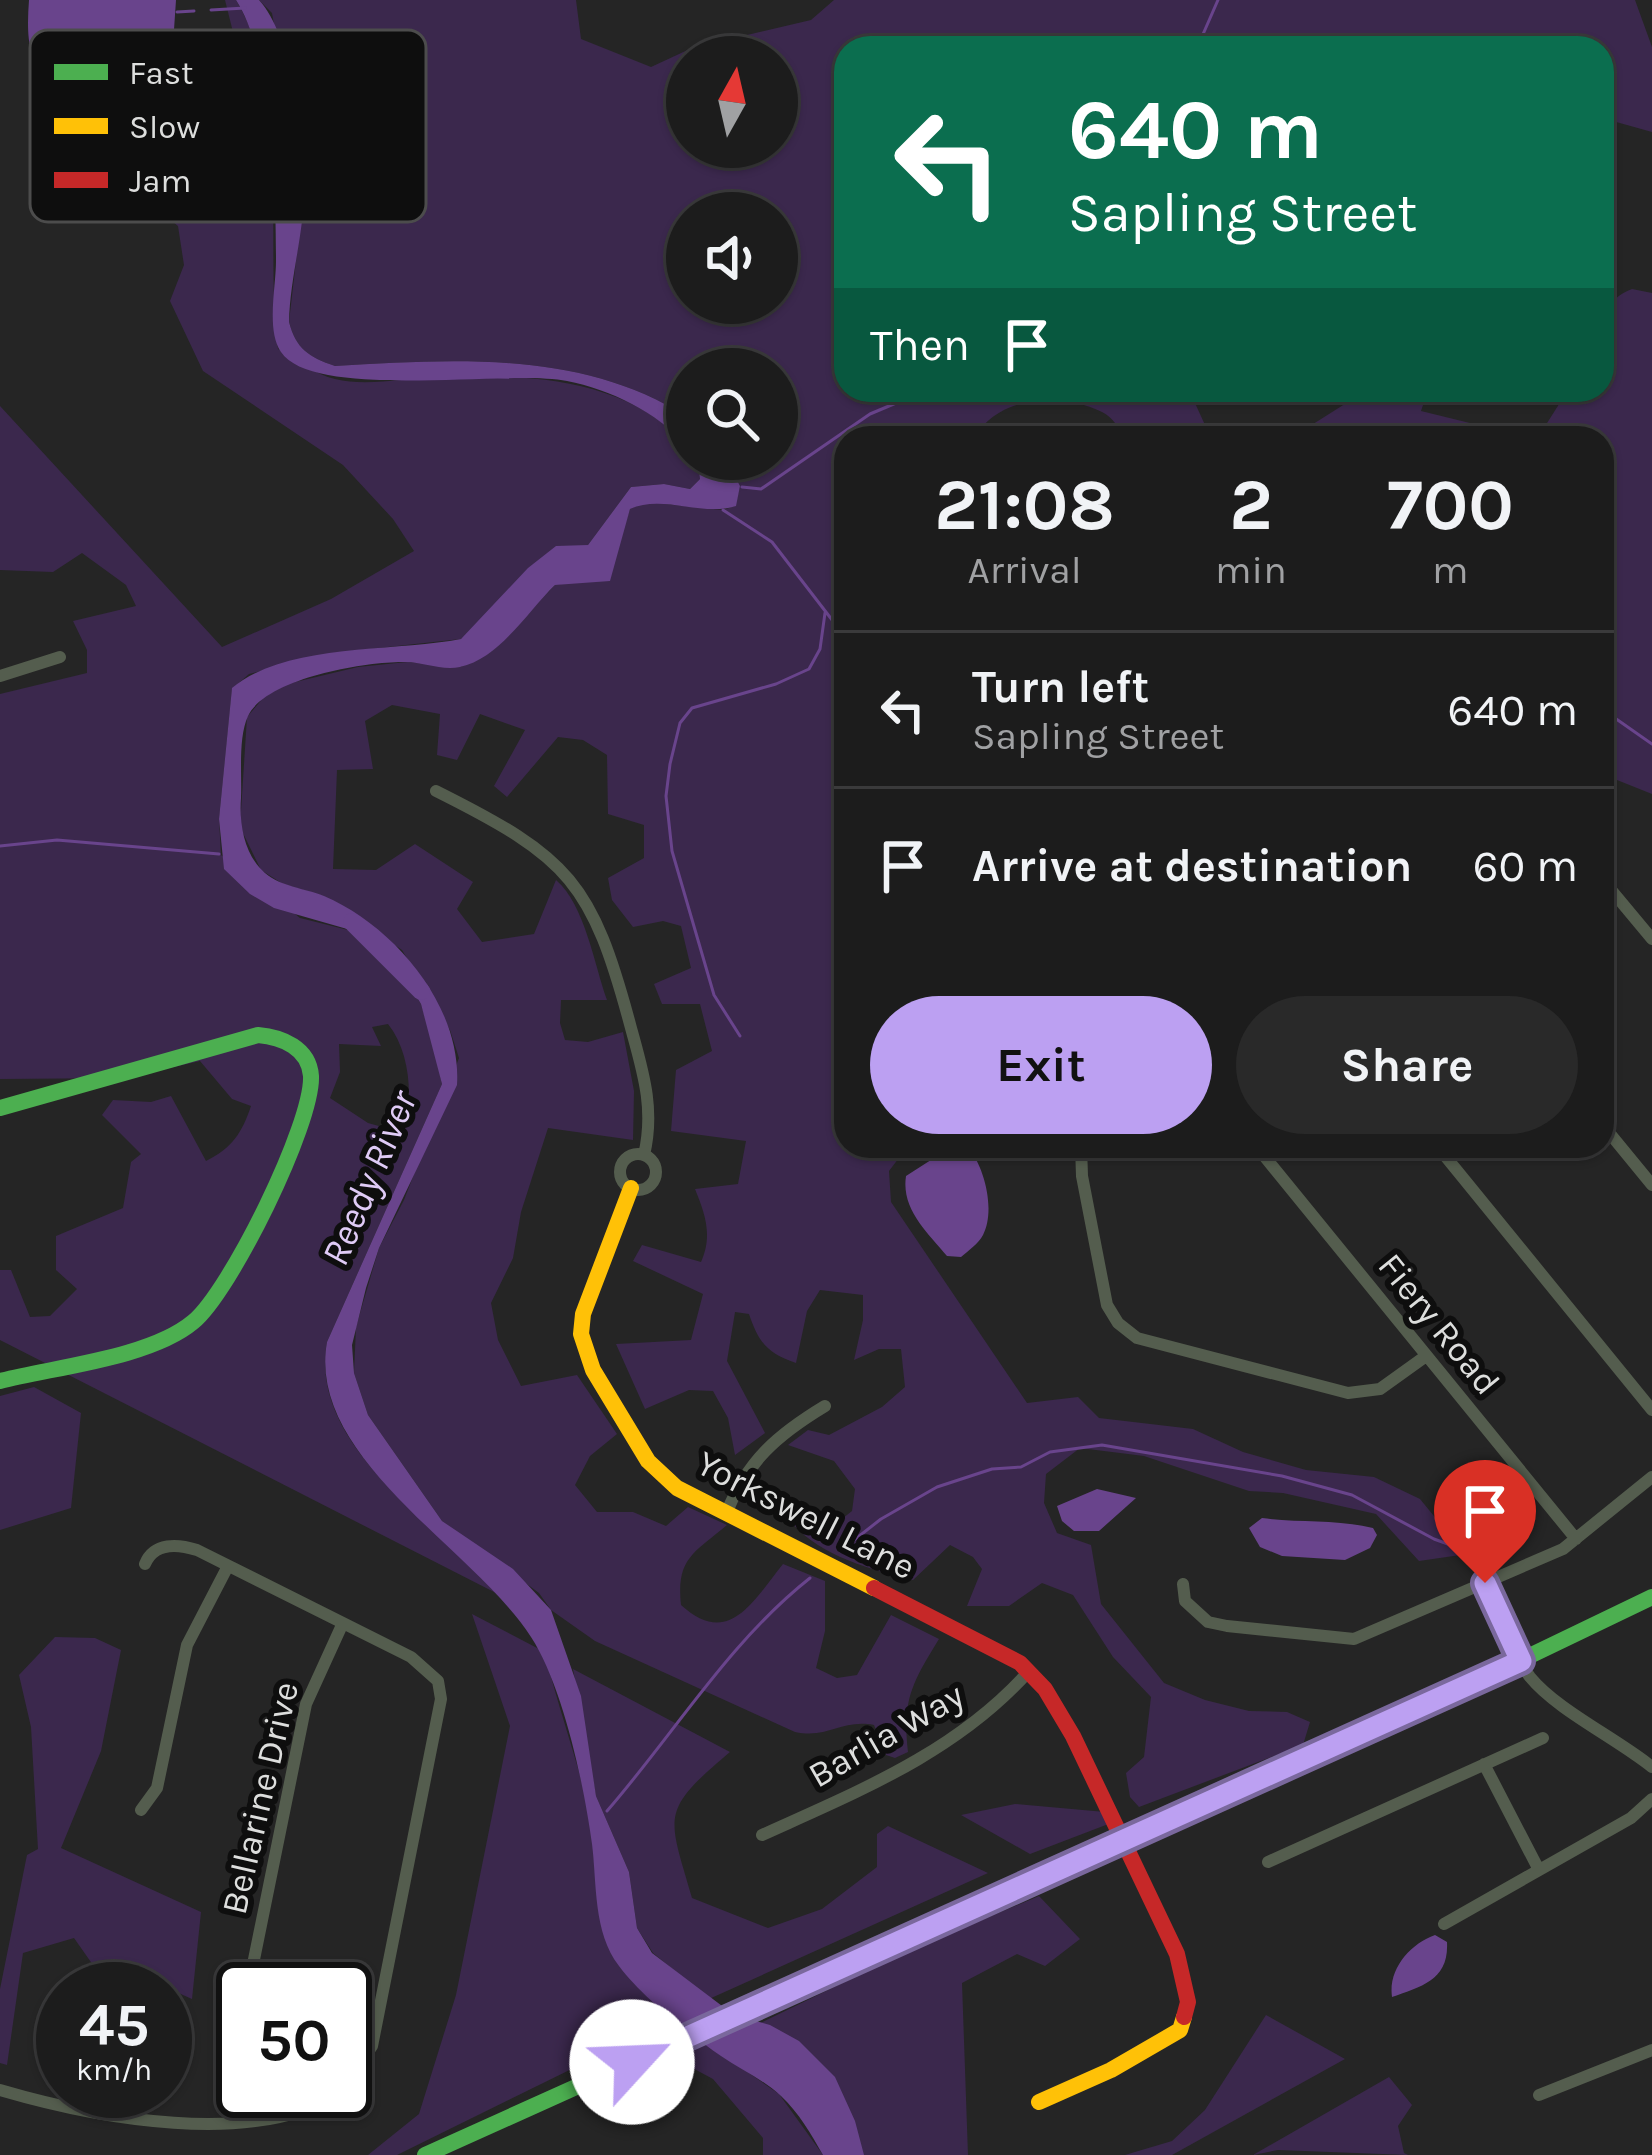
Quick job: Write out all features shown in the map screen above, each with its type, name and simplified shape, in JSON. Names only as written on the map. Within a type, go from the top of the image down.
[{"type":"street","points":[[0,676],[60,657]]},
{"type":"street","points":[[436,791],[530,842],[577,887],[594,915],[612,954],[649,1097],[650,1131],[644,1155]]},
{"type":"street","points":[[1614,894],[1652,939]]},
{"type":"street","points":[[0,1108],[258,1035],[293,1044],[306,1058],[311,1075],[304,1110],[248,1241],[224,1287],[202,1315],[166,1336],[0,1381]]},
{"type":"street","points":[[1614,1139],[1652,1185]]},
{"type":"street","points":[[644,1155],[654,1163],[654,1180],[646,1188],[631,1188],[622,1178],[621,1167],[628,1157],[644,1155]]},
{"type":"street","points":[[1081,1158],[1107,1305],[1137,1338],[1348,1393],[1380,1390],[1426,1356]]},
{"type":"street","name":"Fiery Road","points":[[1266,1158],[1576,1539]]},
{"type":"street","points":[[1447,1158],[1652,1410]]},
{"type":"street","name":"Yorkswell Lane","points":[[631,1188],[583,1314],[584,1352],[648,1460],[677,1488],[1004,1652],[1029,1671],[1073,1736],[1126,1839],[1184,1972],[1188,2002],[1180,2030],[1112,2071],[1039,2102]]},
{"type":"street","points":[[726,1514],[742,1477],[764,1448],[825,1406]]},
{"type":"street","points":[[1184,1584],[1185,1601],[1208,1622],[1340,1639],[1367,1635],[1576,1539],[1652,1477]]},
{"type":"street","points":[[145,1564],[149,1555],[178,1544],[228,1566],[428,1668],[441,1695],[372,2041]]},
{"type":"street","points":[[141,1810],[157,1788],[187,1645],[228,1566]]},
{"type":"street","points":[[1485,1583],[1521,1661],[1552,1699],[1652,1767]]},
{"type":"street","points":[[424,2155],[1521,1661],[1652,1597]]},
{"type":"street","name":"Bellarine Drive","points":[[253,1962],[306,1704],[342,1625]]},
{"type":"street","name":"Barlia Way","points":[[762,1835],[938,1750],[971,1729],[1029,1671]]},
{"type":"street","points":[[1268,1862],[1543,1738]]},
{"type":"street","points":[[1484,1764],[1539,1870]]},
{"type":"street","points":[[1444,1924],[1631,1818],[1652,1799]]},
{"type":"street","points":[[1539,2095],[1652,2050]]},
{"type":"street","points":[[0,2090],[68,2108],[175,2123],[255,2118]]},
{"type":"shaded area","points":[[29,0],[176,0],[174,30],[30,30],[30,42]]},
{"type":"shaded area","points":[[225,0],[236,0],[250,30],[232,30]]},
{"type":"shaded area","points":[[236,0],[259,0],[277,30],[250,30]]},
{"type":"shaded area","points":[[259,0],[576,0],[581,39],[651,67],[666,60],[666,168],[798,168],[798,36],[743,36],[811,20],[834,0],[1635,0],[1652,47],[1652,132],[1614,121],[1614,36],[834,36],[834,402],[1028,402],[999,413],[983,426],[834,426],[834,1158],[899,1158],[889,1171],[891,1202],[1027,1403],[1078,1397],[1099,1418],[1193,1429],[1243,1452],[1306,1470],[1374,1477],[1420,1499],[1438,1521],[1463,1529],[1487,1524],[1488,1551],[1419,1561],[1376,1514],[1283,1493],[1249,1491],[1144,1456],[1080,1448],[1046,1474],[1044,1503],[1057,1533],[1091,1545],[1101,1604],[1164,1683],[1205,1700],[1249,1711],[1287,1712],[1310,1722],[1303,1745],[1139,1807],[1130,1797],[1126,1773],[1144,1757],[1151,1697],[1113,1657],[1073,1595],[1042,1583],[1009,1606],[967,1606],[982,1569],[973,1557],[950,1545],[913,1580],[841,1557],[795,1527],[784,1513],[824,1533],[852,1511],[855,1489],[834,1461],[788,1445],[808,1430],[829,1435],[882,1407],[905,1387],[901,1349],[879,1349],[854,1360],[863,1295],[820,1290],[807,1311],[796,1363],[765,1346],[749,1314],[735,1312],[727,1361],[765,1433],[735,1455],[728,1418],[713,1391],[689,1390],[645,1409],[616,1344],[691,1340],[703,1294],[633,1261],[642,1245],[701,1262],[707,1234],[695,1189],[738,1184],[746,1141],[671,1131],[676,1070],[712,1051],[700,1004],[662,1004],[654,984],[691,968],[681,926],[663,921],[633,927],[612,900],[608,878],[644,858],[644,825],[608,814],[607,755],[583,740],[558,737],[507,797],[494,786],[525,730],[480,714],[457,760],[437,755],[440,714],[392,705],[365,721],[373,769],[337,770],[333,869],[376,870],[415,844],[473,882],[457,909],[482,942],[534,934],[556,880],[581,919],[607,1000],[561,1000],[565,1040],[588,1042],[623,1032],[634,1091],[633,1140],[548,1128],[521,1212],[513,1258],[491,1303],[498,1340],[521,1386],[577,1375],[617,1434],[590,1456],[575,1485],[597,1512],[633,1512],[666,1526],[688,1507],[727,1525],[697,1550],[681,1577],[681,1605],[698,1617],[713,1622],[739,1615],[783,1564],[825,1581],[825,1631],[816,1668],[837,1678],[857,1675],[891,1615],[939,1639],[911,1693],[908,1752],[895,1758],[886,1755],[874,1725],[795,1732],[595,1641],[442,1521],[368,1415],[354,1373],[356,1327],[379,1248],[404,1200],[459,1058],[450,1030],[402,950],[323,896],[283,884],[261,870],[240,827],[247,717],[264,697],[287,684],[358,667],[407,662],[461,667],[492,651],[555,585],[592,579],[614,558],[630,509],[645,502],[723,510],[735,506],[737,480],[798,480],[798,348],[666,348],[666,405],[605,380],[517,364],[335,366],[311,355],[295,339],[289,322],[300,222],[426,222],[426,30],[275,30],[272,13]]},
{"type":"shaded area","points":[[173,222],[273,222],[278,349],[320,374],[347,381],[504,377],[603,392],[666,426],[666,480],[699,480],[690,489],[664,484],[631,487],[588,545],[461,639],[333,653],[249,674],[232,689],[219,819],[221,855],[300,918],[368,935],[388,949],[421,1004],[442,1084],[327,1342],[326,1380],[337,1416],[357,1449],[496,1593],[0,1340],[0,1270],[11,1270],[30,1317],[50,1316],[77,1289],[56,1270],[56,1236],[123,1208],[131,1162],[141,1154],[102,1115],[113,1100],[151,1102],[171,1096],[206,1161],[235,1139],[251,1106],[232,1099],[200,1061],[126,1078],[0,1079],[0,694],[87,673],[87,650],[73,621],[136,606],[126,585],[82,553],[53,572],[0,570],[0,406],[222,647],[331,599],[414,551],[393,519],[343,465],[203,371],[170,301],[184,265],[178,226]],"holes":[[[388,1024],[401,1048],[408,1077],[404,1133],[368,1123],[330,1098],[340,1072],[339,1044],[381,1046],[372,1027]]]},
{"type":"shaded area","points":[[276,222],[302,222],[289,322],[295,339],[318,359],[335,366],[471,361],[561,370],[647,395],[666,405],[666,427],[632,404],[567,381],[369,380],[300,367],[276,343]]},
{"type":"shaded area","points":[[1632,289],[1652,293],[1652,794],[1614,779],[1614,426],[1545,426],[1560,402],[1614,402],[1614,302]]},
{"type":"shaded area","points":[[1068,402],[1194,402],[1206,426],[1118,426],[1102,412]]},
{"type":"shaded area","points":[[1348,402],[1424,402],[1421,411],[1489,426],[1310,426]]},
{"type":"shaded area","name":"Reedy River","points":[[699,480],[737,480],[740,486],[736,506],[723,509],[655,504],[630,509],[610,581],[555,585],[500,644],[474,662],[453,668],[406,662],[344,669],[296,682],[258,703],[243,735],[241,818],[248,848],[265,873],[350,909],[398,948],[436,998],[456,1055],[457,1085],[379,1248],[352,1345],[354,1373],[368,1415],[442,1521],[513,1569],[551,1610],[581,1696],[596,1796],[629,1872],[637,1928],[652,1953],[734,2015],[770,2025],[799,2041],[835,2077],[864,2155],[823,2155],[781,2096],[681,2026],[619,1966],[600,1923],[578,1765],[542,1658],[505,1604],[400,1500],[342,1425],[327,1384],[327,1342],[442,1084],[421,1004],[388,949],[368,935],[274,908],[250,894],[224,869],[219,819],[232,688],[254,674],[310,656],[461,639],[528,568],[556,546],[588,545],[631,487],[664,484],[690,489]]},
{"type":"shaded area","points":[[934,1158],[975,1158],[986,1189],[987,1225],[979,1241],[961,1257],[947,1256],[924,1229],[907,1199],[906,1176]]},
{"type":"shaded area","points":[[34,1387],[81,1413],[71,1508],[0,1530],[0,1396]]},
{"type":"shaded area","points":[[1097,1489],[1136,1498],[1099,1531],[1074,1531],[1062,1521],[1057,1506]]},
{"type":"shaded area","points":[[1262,1518],[1359,1525],[1373,1528],[1377,1535],[1370,1548],[1345,1560],[1282,1556],[1260,1547],[1249,1528]]},
{"type":"shaded area","points":[[472,1614],[539,1649],[547,1661],[585,1795],[607,1938],[638,1987],[666,2011],[657,2027],[397,2155],[368,2155],[419,2114],[456,1995],[510,1726]]},
{"type":"shaded area","points":[[55,1637],[95,1638],[121,1650],[101,1751],[61,1848],[201,1912],[192,1999],[192,1962],[91,1962],[74,1938],[23,1953],[7,2065],[0,2063],[0,1989],[27,1855],[38,1849],[31,1727],[19,1675]]},
{"type":"shaded area","points":[[573,1669],[730,1752],[691,1788],[675,1816],[692,1898],[768,1928],[822,1909],[877,1867],[877,1834],[888,1826],[988,1873],[709,1999],[653,1953],[637,1928],[629,1872],[596,1796]]},
{"type":"shaded area","points":[[1015,1804],[1105,1812],[1111,1823],[1030,1854],[961,1815]]},
{"type":"shaded area","points":[[1039,1896],[1080,1939],[1045,1966],[1017,1954],[962,1983],[968,2155],[860,2155],[846,2103],[828,2071],[799,2050],[750,2028],[904,1953]]},
{"type":"shaded area","points":[[1435,1935],[1447,1942],[1438,1973],[1423,1985],[1392,1997],[1394,1977],[1403,1959]]},
{"type":"shaded area","points":[[1266,2015],[1345,2059],[1172,2155],[1125,2155],[1172,2141],[1205,2110]]},
{"type":"shaded area","points":[[703,2041],[779,2094],[823,2155],[763,2155],[763,2138],[713,2079],[670,2056]]},
{"type":"shaded area","points":[[1389,2077],[1412,2105],[1398,2126],[1408,2155],[1278,2150],[1253,2155]]},
{"type":"waterway","points":[[1202,36],[1218,0]]},
{"type":"waterway","points":[[211,10],[245,8]]},
{"type":"waterway","points":[[177,12],[194,11]]},
{"type":"waterway","points":[[853,426],[898,402]]},
{"type":"waterway","points":[[742,487],[761,489],[834,439]]},
{"type":"waterway","points":[[723,510],[772,542],[834,622]]},
{"type":"waterway","points":[[740,1036],[714,995],[672,851],[666,796],[670,764],[680,723],[692,708],[776,684],[809,669],[820,649],[825,613]]},
{"type":"waterway","points":[[1614,717],[1652,744]]},
{"type":"waterway","points":[[0,846],[57,840],[219,854]]},
{"type":"waterway","name":"Reedy River","points":[[352,922],[421,991]]},
{"type":"waterway","points":[[840,1551],[881,1519],[937,1487],[992,1469],[1021,1467],[1050,1452],[1102,1445],[1282,1476],[1352,1495],[1434,1539],[1467,1551]]},
{"type":"waterway","points":[[607,1811],[728,1660],[810,1578]]},
{"type":"traffic: fast","points":[[0,1108],[258,1035],[276,1038],[300,1051],[311,1076],[299,1130],[267,1206],[227,1278],[193,1322],[127,1353],[0,1381]]},
{"type":"traffic: fast","points":[[1484,1678],[1652,1597]]},
{"type":"traffic: fast","points":[[425,2155],[1100,1851]]},
{"type":"traffic: slow","points":[[631,1188],[583,1314],[581,1334],[593,1370],[648,1461],[677,1488],[874,1588]]},
{"type":"traffic: slow","points":[[1100,1851],[1484,1678]]},
{"type":"traffic: slow","points":[[1039,2102],[1111,2070],[1180,2030],[1184,2017]]},
{"type":"traffic: jam","points":[[874,1588],[1020,1663],[1045,1689],[1073,1736],[1177,1954],[1188,2002],[1184,2017]]},
{"type":"route","points":[[632,2062],[1521,1661],[1485,1583]]}]
